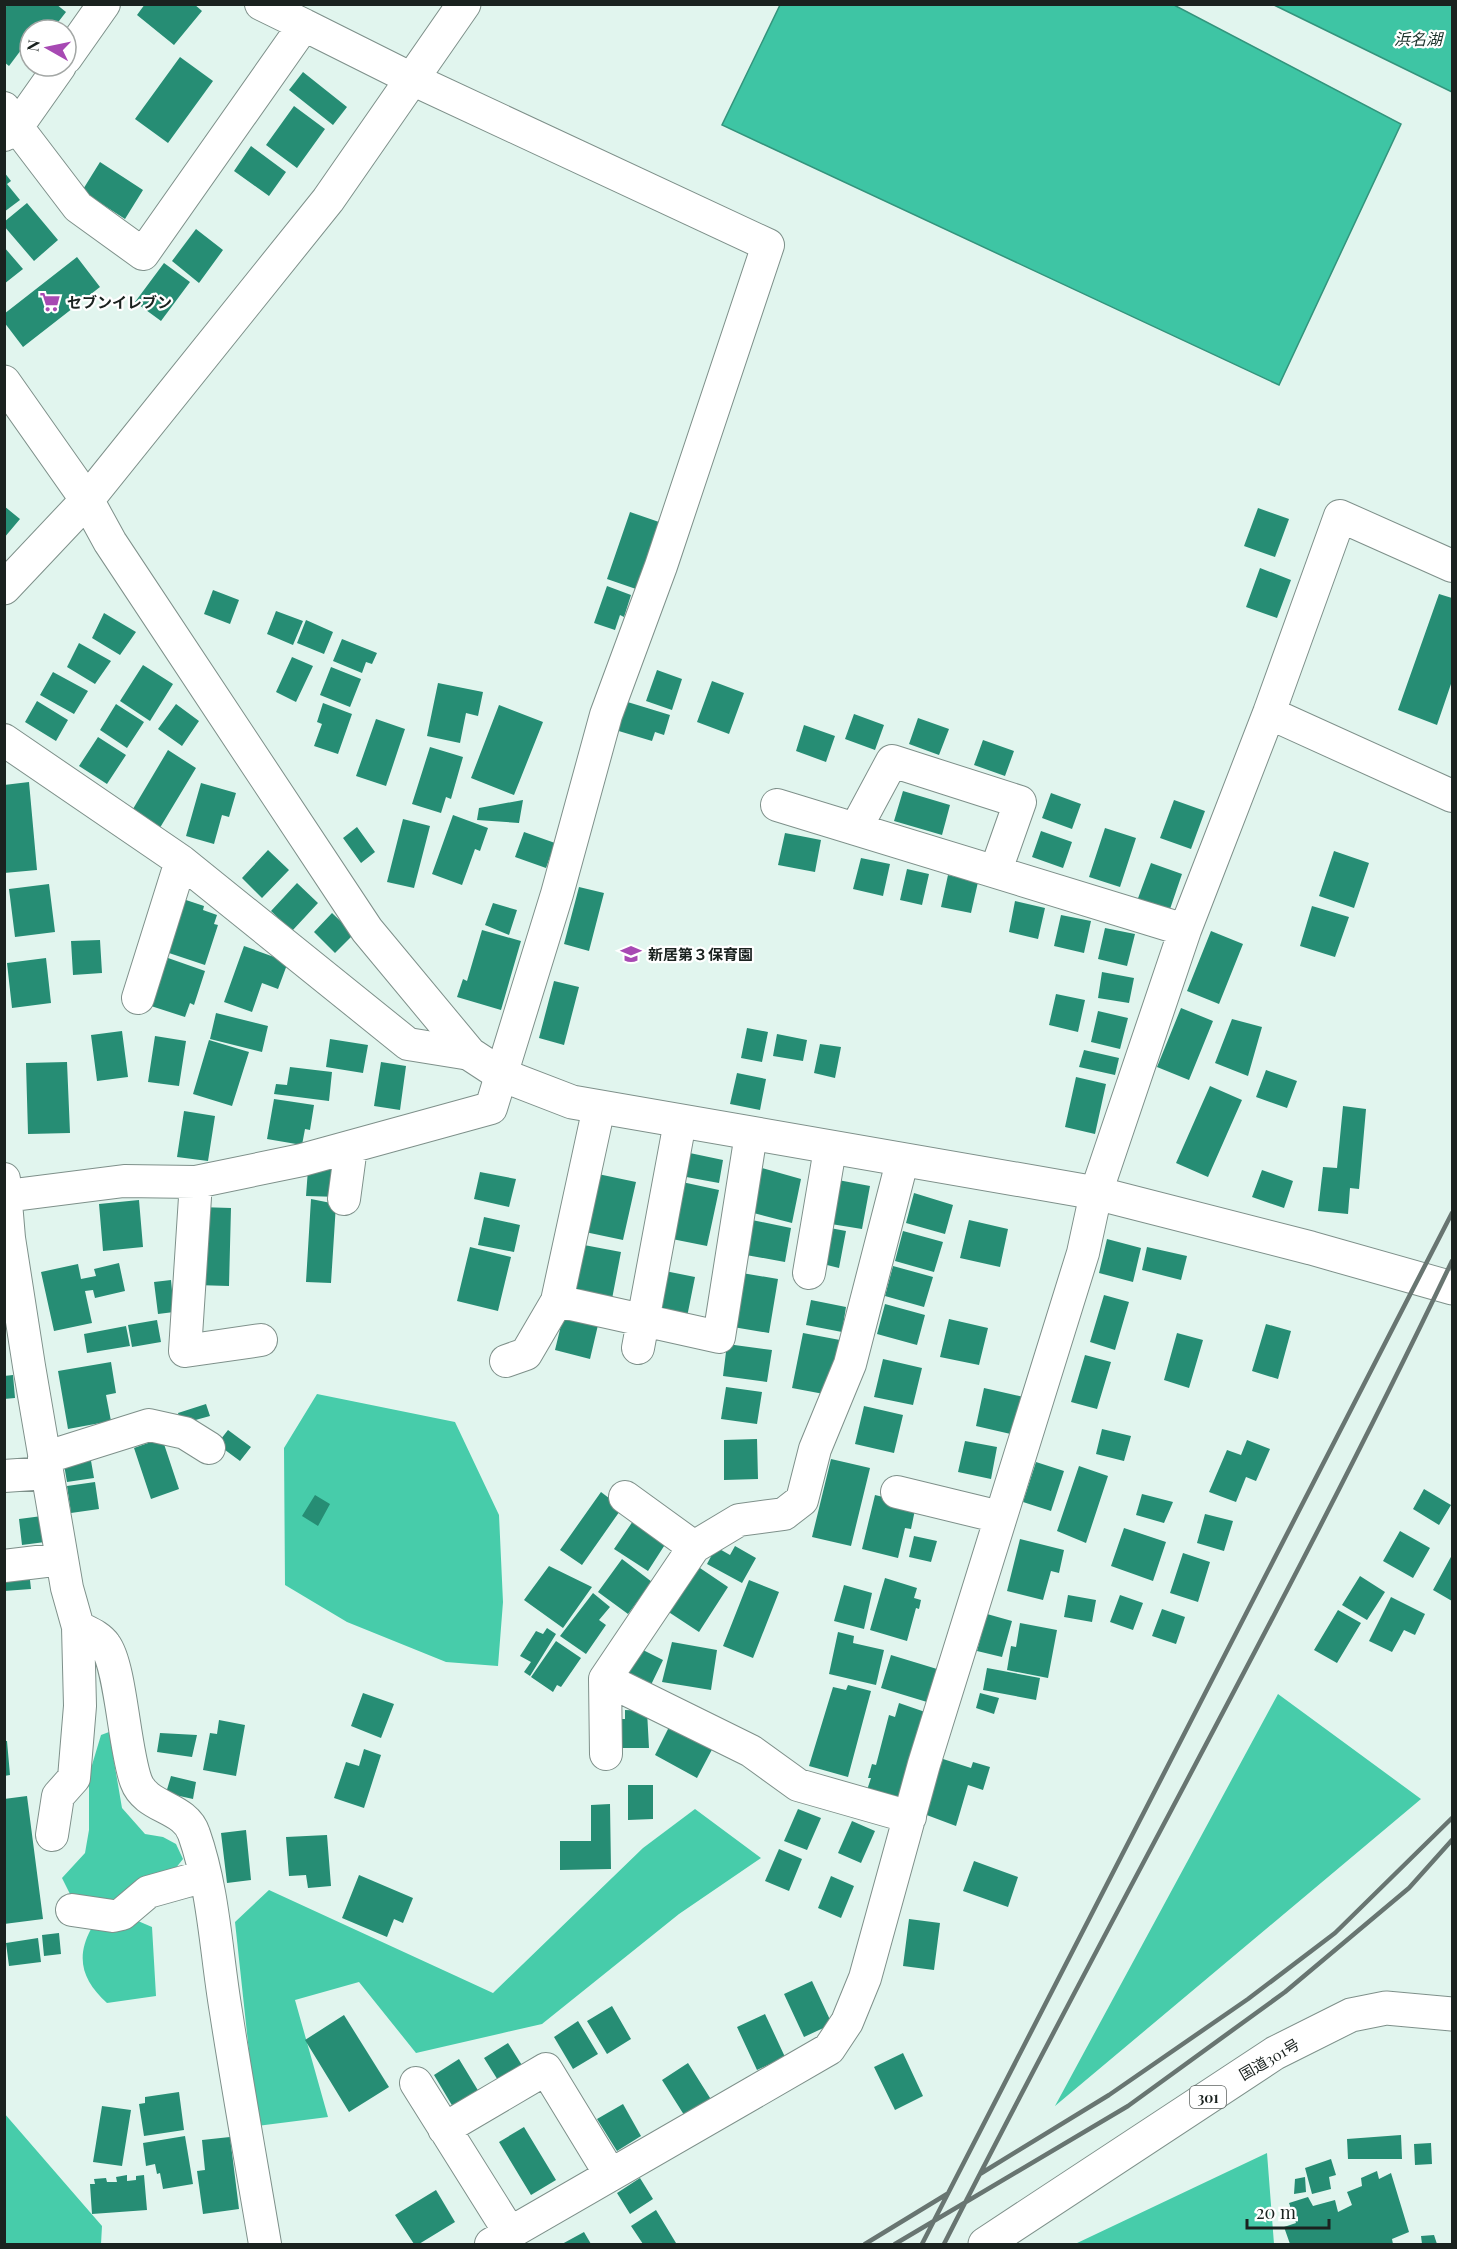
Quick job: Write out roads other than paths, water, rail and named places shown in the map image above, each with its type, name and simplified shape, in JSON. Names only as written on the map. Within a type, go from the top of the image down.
[{"type":"main road","points":[[4,588],[87,500],[328,200],[414,80],[464,4]]},
{"type":"main road","points":[[4,382],[87,500],[135,580],[367,930],[470,1054],[502,1074],[572,1102],[902,1162],[1096,1193],[1323,1251],[1452,1287]]},
{"type":"main road","name":"国道301号","points":[[985,2244],[1275,2053],[1351,2015],[1386,2008],[1452,2014]]},
{"type":"street","points":[[78,41],[104,4]]},
{"type":"street","points":[[52,1835],[58,1796],[74,1778],[80,1706],[78,1627],[71,1610],[45,1466],[17,1368],[12,1260],[5,1186],[124,1180],[196,1182],[351,1147],[491,1108],[557,894],[606,715],[661,566],[768,245],[414,80],[261,4]]},
{"type":"street","points":[[49,78],[9,123],[78,207],[143,254],[304,25]]},
{"type":"street","points":[[416,2083],[444,2129],[501,2239],[609,2174],[750,2097],[829,2049],[847,2022],[865,1978],[910,1817],[1000,1517],[1083,1253],[1096,1193],[1185,930],[1269,713],[1340,516],[1452,566]]},
{"type":"street","points":[[1269,713],[1452,796]]},
{"type":"street","points":[[4,740],[181,861],[408,1044],[470,1054]]},
{"type":"street","points":[[856,828],[892,761],[1020,801],[996,870]]},
{"type":"street","points":[[777,805],[996,870],[1185,930]]},
{"type":"street","points":[[138,999],[181,861]]},
{"type":"street","points":[[506,1360],[526,1354],[557,1301],[599,1107]]},
{"type":"street","points":[[640,1334],[680,1122]]},
{"type":"street","points":[[557,1301],[640,1334],[719,1337],[751,1134]]},
{"type":"street","points":[[344,1199],[351,1147]]},
{"type":"street","points":[[809,1274],[830,1149]]},
{"type":"street","points":[[606,1754],[605,1679],[694,1547],[739,1520],[784,1514],[802,1500],[815,1449],[850,1364],[902,1162]]},
{"type":"street","points":[[196,1182],[185,1351],[261,1340]]},
{"type":"street","points":[[4,1476],[45,1466],[149,1425],[185,1433],[209,1448]]},
{"type":"street","points":[[897,1492],[1000,1517]]},
{"type":"street","points":[[625,1497],[694,1547]]},
{"type":"street","points":[[4,1566],[62,1559]]},
{"type":"street","points":[[78,1627],[100,1639],[110,1655],[131,1759],[141,1790],[190,1824],[205,1876],[265,2244]]},
{"type":"street","points":[[605,1679],[751,1751],[798,1785],[910,1817]]},
{"type":"street","points":[[72,1910],[113,1916],[122,1914],[148,1892],[205,1876]]},
{"type":"street","points":[[444,2129],[546,2069],[609,2174]]},
{"type":"water","points":[[780,5],[1174,5],[1401,124],[1279,385],[722,125]]},
{"type":"water","name":"浜名湖","points":[[1274,5],[1452,5],[1452,92]]},
{"type":"railway","points":[[922,2244],[1452,1213]]},
{"type":"railway","points":[[944,2244],[1329,1509],[1452,1261]]},
{"type":"railway","points":[[980,2174],[1109,2095],[1248,1999],[1335,1933],[1452,1818]]},
{"type":"railway","points":[[895,2244],[1128,2106],[1285,1992],[1409,1888],[1452,1840]]},
{"type":"railway","points":[[865,2244],[947,2194]]},
{"type":"place","name":"セブンイレブン","points":[[50,302]]},
{"type":"place","name":"新居第３保育園","points":[[631,954]]}]
